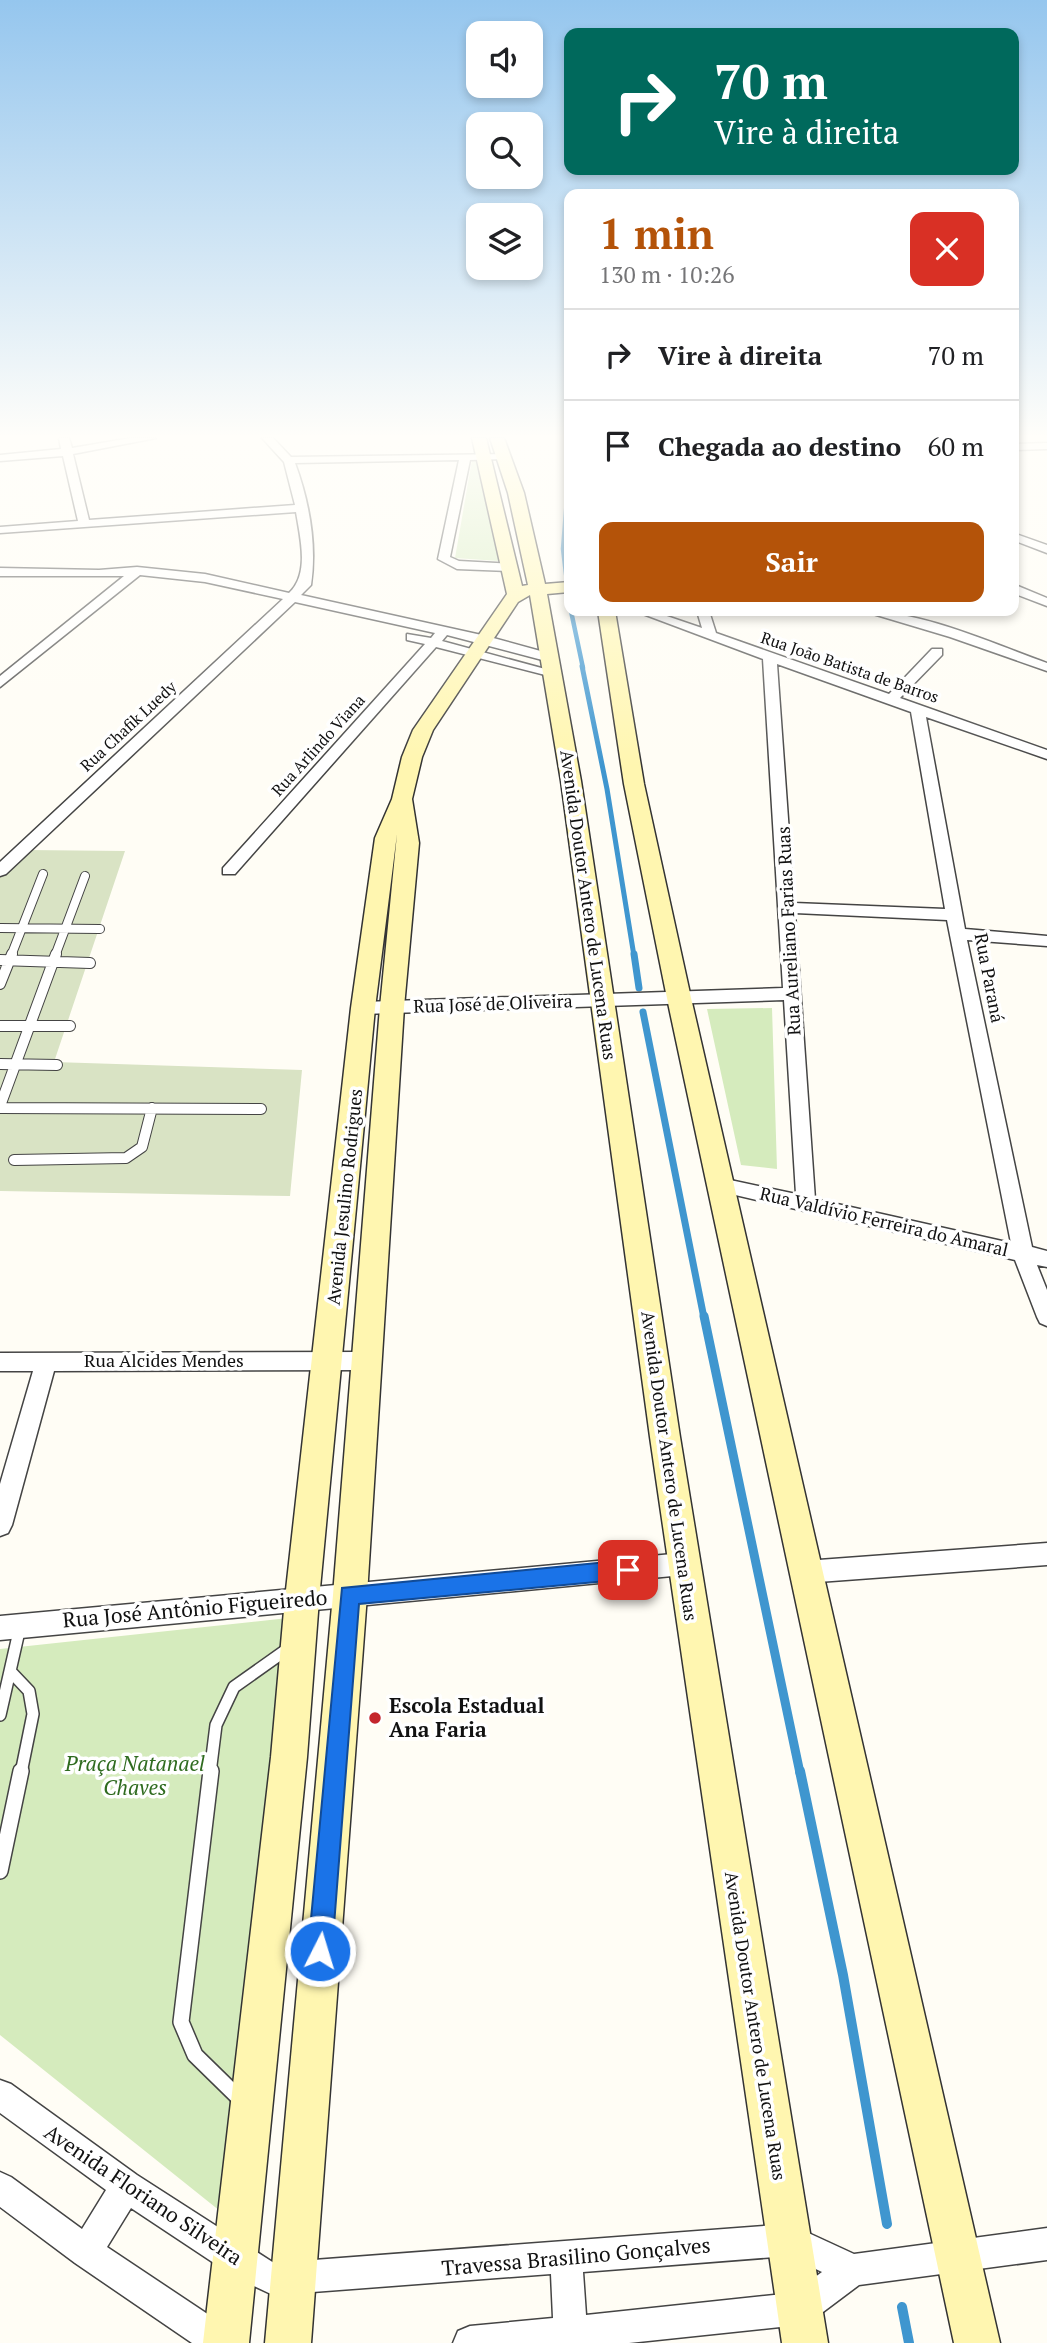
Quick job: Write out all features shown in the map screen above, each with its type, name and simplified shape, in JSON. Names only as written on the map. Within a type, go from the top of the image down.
[{"type":"street","points":[[282,608],[295,598],[305,585],[308,575],[307,547]]},
{"type":"street","points":[[446,547],[444,559],[457,565],[509,568],[541,590]]},
{"type":"street","points":[[505,547],[509,568]]},
{"type":"street","points":[[530,547],[541,590]]},
{"type":"street","points":[[0,572],[205,578],[444,631],[481,647],[552,666]]},
{"type":"street","points":[[133,574],[433,642],[481,647]]},
{"type":"street","points":[[0,683],[133,574]]},
{"type":"street","name":"Avenida Jesulino Rodrigues","points":[[302,1599],[329,1361],[363,1008],[385,838],[402,800],[412,757],[423,730],[481,647],[541,590]]},
{"type":"street","name":"Avenida Doutor Antero de Lucena Ruas","points":[[541,590],[574,789],[683,1564],[804,2343]]},
{"type":"street","points":[[1019,590],[1047,602]]},
{"type":"street","name":"Rua Chafik Luedy","points":[[0,871],[282,608]]},
{"type":"street","points":[[607,616],[634,784],[679,998],[977,2343]]},
{"type":"street","name":"Rua João Batista de Barros","points":[[656,616],[1047,755]]},
{"type":"street","points":[[705,616],[710,634]]},
{"type":"street","points":[[888,616],[955,634],[1047,667]]},
{"type":"street","name":"Rua Arlindo Viana","points":[[229,871],[444,631]]},
{"type":"street","points":[[891,700],[937,652]]},
{"type":"street","name":"Rua Aureliano Farias Ruas","points":[[770,658],[789,908],[791,994],[806,1204]]},
{"type":"street","name":"Rua Paraná","points":[[918,710],[954,915],[1023,1254],[1047,1317]]},
{"type":"street","name":"Avenida Jesulino Rodrigues","points":[[349,1595],[392,1007],[409,843],[402,800]]},
{"type":"street","points":[[789,908],[954,915]]},
{"type":"street","points":[[959,934],[1047,941]]},
{"type":"street","name":"Rua José de Oliveira","points":[[363,1008],[791,994]]},
{"type":"street","name":"Rua Valdívio Ferreira do Amaral","points":[[721,1185],[1047,1259]]},
{"type":"street","name":"Rua Alcides Mendes","points":[[0,1362],[366,1361]]},
{"type":"street","points":[[0,1525],[46,1362]]},
{"type":"street","points":[[805,1572],[1047,1554]]},
{"type":"street","name":"Rua José Antônio Figueiredo","points":[[10,1627],[683,1564]]},
{"type":"street","points":[[288,2343],[349,1595]]},
{"type":"street","points":[[226,2343],[302,1599]]},
{"type":"street","name":"Avenida Floriano Silveira","points":[[0,2095],[126,2186],[235,2257],[273,2279],[293,2280]]},
{"type":"street","points":[[86,2252],[126,2186]]},
{"type":"street","points":[[0,2188],[86,2252],[221,2343]]},
{"type":"street","name":"Travessa Brasilino Gonçalves","points":[[293,2280],[789,2240],[853,2270]]},
{"type":"street","points":[[470,2343],[571,2339],[799,2309],[853,2270],[1047,2244]]},
{"type":"street","points":[[566,2257],[571,2339]]},
{"type":"lane","points":[[0,984],[5,960],[22,928],[43,874]]},
{"type":"lane","points":[[85,876],[0,1107],[261,1109]]},
{"type":"lane","points":[[0,928],[100,929]]},
{"type":"lane","points":[[5,960],[90,963]]},
{"type":"lane","points":[[0,1026],[70,1026]]},
{"type":"lane","points":[[0,1064],[57,1065]]},
{"type":"lane","points":[[14,1160],[126,1158],[135,1155],[142,1147],[152,1108]]},
{"type":"lane","points":[[0,1715],[10,1671],[10,1627]]},
{"type":"lane","points":[[251,2110],[193,2053],[182,2032],[181,2022],[216,1726],[234,1687],[299,1642]]},
{"type":"lane","points":[[0,1871],[33,1714],[29,1690],[10,1671]]},
{"type":"green space","points":[[457,547],[496,547],[499,561],[455,558]]},
{"type":"green space","points":[[26,850],[125,851],[54,1062],[302,1070],[290,1196],[0,1191],[0,874]]},
{"type":"green space","points":[[772,1008],[777,1169],[741,1165],[707,1009]]},
{"type":"green space","name":"Praça Natanael Chaves","points":[[288,1618],[220,2211],[0,2035],[0,1649]]},
{"type":"waterway","points":[[563,547],[564,557]]},
{"type":"waterway","points":[[572,616],[583,668]]},
{"type":"waterway","points":[[582,666],[607,789],[634,956]]},
{"type":"waterway","points":[[634,954],[639,988]]},
{"type":"waterway","points":[[643,1012],[704,1318]]},
{"type":"waterway","points":[[704,1316],[800,1773]]},
{"type":"waterway","points":[[800,1771],[843,1975],[887,2224]]},
{"type":"waterway","points":[[902,2307],[909,2343]]},
{"type":"place","name":"Escola Estadual Ana Faria","points":[[375,1718]]},
{"type":"route","points":[[320,1951],[349,1595],[628,1570]]}]
